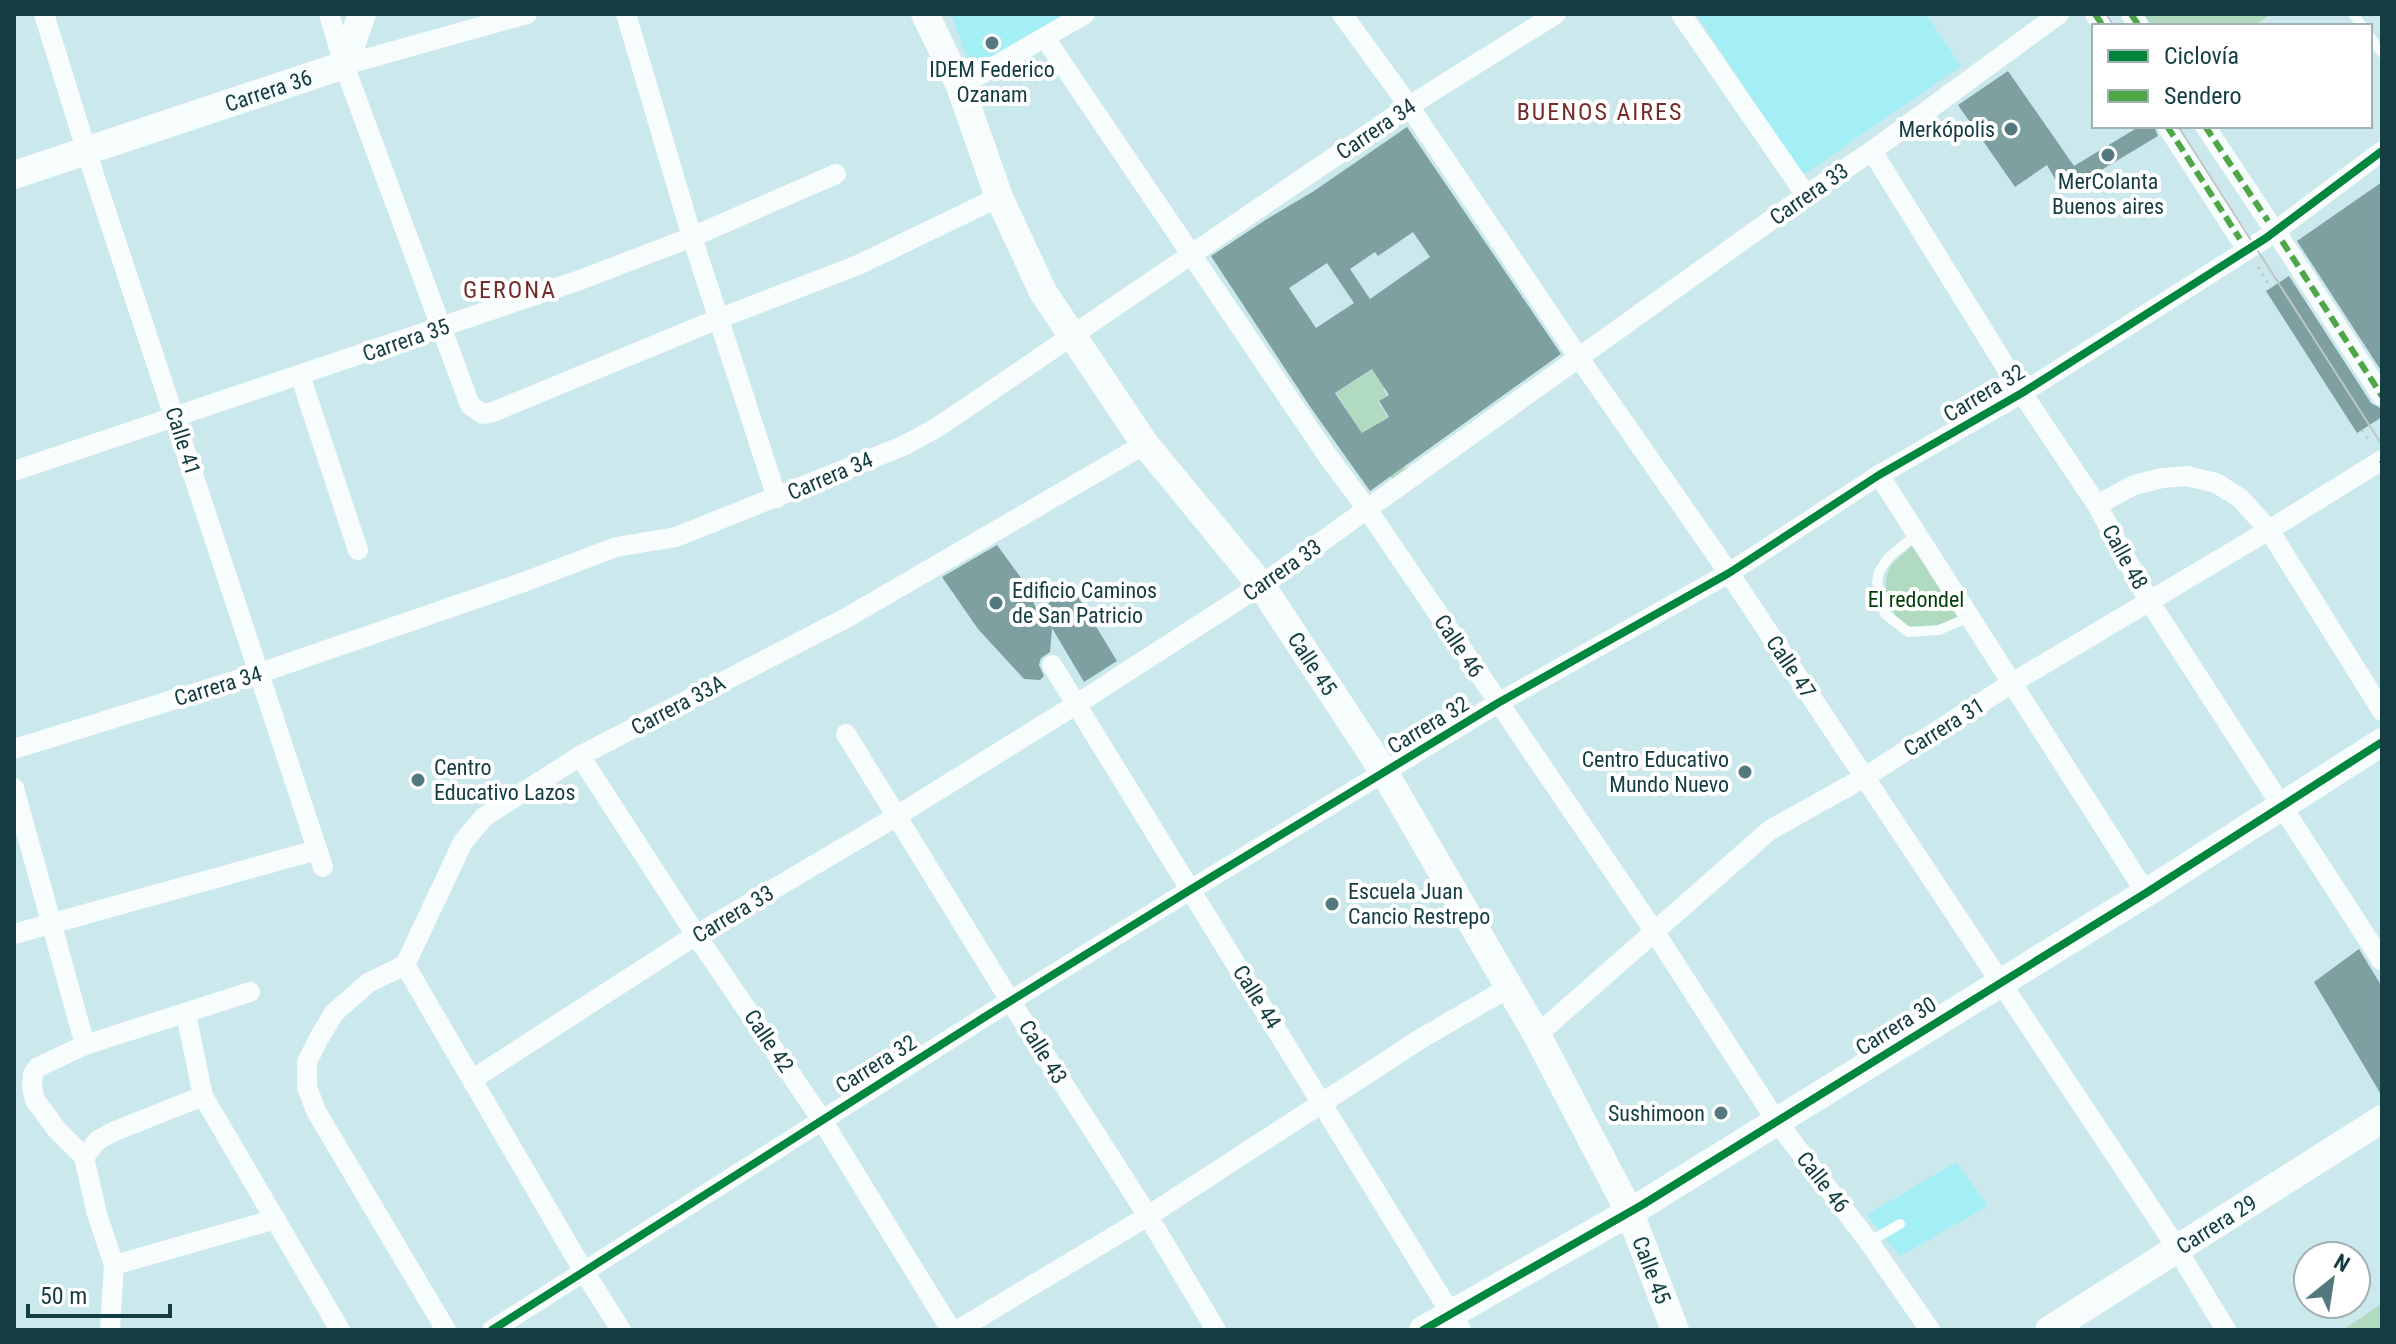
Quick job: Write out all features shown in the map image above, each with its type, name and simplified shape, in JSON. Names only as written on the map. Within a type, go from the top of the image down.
[{"type":"main road","points":[[344,65],[362,14]]},
{"type":"main road","name":"Calle 45","points":[[925,14],[960,86],[999,197],[1043,292],[1145,444],[1261,585],[1384,772],[1537,1035],[1630,1213],[1675,1330]]},
{"type":"main road","name":"Carrera 36","points":[[14,175],[344,65]]},
{"type":"main road","name":"Carrera 30","points":[[1423,1330],[1455,1322],[2146,893],[2382,742]]},
{"type":"main road","name":"Carrera 29","points":[[2049,1330],[2382,1119]]},
{"type":"street","name":"Calle 41","points":[[44,14],[320,859],[51,923]]},
{"type":"street","points":[[329,14],[344,65],[470,405],[483,414],[858,265],[999,197]]},
{"type":"street","name":"Carrera 36","points":[[344,65],[527,14]]},
{"type":"street","points":[[626,14],[692,237],[777,498]]},
{"type":"street","points":[[960,86],[1085,14]]},
{"type":"street","name":"Calle 47","points":[[1342,14],[1409,106],[1729,573],[2177,1249],[2226,1330]]},
{"type":"street","name":"Carrera 34","points":[[14,749],[260,673],[616,547],[676,537],[903,446],[938,427],[1409,106],[1556,14]]},
{"type":"street","points":[[1681,14],[1806,195]]},
{"type":"street","name":"Carrera 33","points":[[473,1079],[696,935],[1077,704],[1261,585],[1872,151],[2059,14]]},
{"type":"street","name":"Calle 46","points":[[1045,38],[1654,931],[1777,1122],[1869,1242],[1930,1330]]},
{"type":"street","points":[[2168,128],[2240,239]]},
{"type":"street","points":[[2206,128],[2268,221]]},
{"type":"street","name":"Calle 48","points":[[1872,151],[2022,393],[2097,505],[2149,601],[2382,961]]},
{"type":"street","name":"Carrera 32","points":[[492,1330],[1190,890],[1498,703],[1729,573],[1879,475],[2022,393],[2266,238],[2382,151]]},
{"type":"street","name":"Carrera 35","points":[[14,471],[580,280],[692,237],[836,174]]},
{"type":"street","points":[[2282,241],[2382,396]]},
{"type":"street","points":[[300,375],[358,550]]},
{"type":"street","name":"Carrera 33A","points":[[405,965],[463,842],[484,817],[580,756],[848,617],[1145,444]]},
{"type":"street","name":"Carrera 31","points":[[1537,1035],[1770,830],[1865,777],[2012,683],[2382,460]]},
{"type":"street","points":[[1879,475],[2146,893]]},
{"type":"street","points":[[2097,505],[2134,485],[2187,476],[2216,483],[2240,498],[2269,530],[2382,711]]},
{"type":"street","name":"Calle 44","points":[[1052,665],[1455,1322]]},
{"type":"street","name":"Calle 43","points":[[846,734],[1216,1330]]},
{"type":"street","name":"Calle 42","points":[[580,756],[696,935],[822,1120],[951,1330]]},
{"type":"street","points":[[14,788],[85,1045]]},
{"type":"street","points":[[14,934],[51,923]]},
{"type":"street","points":[[446,1330],[316,1111],[307,1087],[307,1062],[334,1013],[368,983],[405,965],[621,1330]]},
{"type":"street","points":[[958,1330],[1148,1216],[1422,1038],[1510,987]]},
{"type":"street","points":[[110,1330],[114,1265],[97,1214],[84,1157],[57,1130],[35,1100],[33,1074],[38,1067],[85,1045],[250,992]]},
{"type":"street","points":[[186,1014],[203,1096],[340,1330]]},
{"type":"street","points":[[84,1157],[98,1140],[115,1131],[203,1096]]},
{"type":"street","points":[[114,1265],[276,1219]]},
{"type":"lane","points":[[1917,534],[1888,558],[1879,572],[1877,583],[1885,614],[1908,632],[1939,630],[1970,617]]},
{"type":"lane","points":[[1869,1242],[1900,1224]]},
{"type":"path","points":[[2253,260],[2271,288]]},
{"type":"shaded area","name":"IDEM Federico Ozanam","points":[[951,14],[1071,14],[973,72]]},
{"type":"shaded area","points":[[1696,14],[1926,14],[1961,66],[1803,175]]},
{"type":"shaded area","points":[[1956,1162],[1988,1206],[1900,1256],[1867,1215]]},
{"type":"green space","points":[[2143,14],[2268,16],[2257,24],[2150,24]]},
{"type":"green space","points":[[1363,360],[1401,377],[1383,389],[1387,395],[1378,402],[1388,417],[1376,424],[1407,471],[1394,481],[1336,393],[1370,371]]},
{"type":"green space","name":"El redondel","points":[[1912,546],[1959,618],[1928,633],[1902,622],[1892,610],[1886,594],[1889,569]]},
{"type":"green space","points":[[2381,1304],[2382,1330],[2343,1330],[2358,1320],[2372,1320],[2372,1310]]},
{"type":"building","name":"Merkópolis","points":[[2008,71],[2074,166],[2137,128],[2155,128],[2158,136],[2063,193],[2047,165],[2015,187],[1958,105]]},
{"type":"building","points":[[1407,127],[1561,354],[1370,491],[1211,256]],"holes":[[[1413,232],[1430,257],[1370,299],[1350,269],[1375,252],[1378,256]],[[1327,263],[1354,303],[1316,328],[1289,288]],[[1372,369],[1389,395],[1379,401],[1389,417],[1362,433],[1335,393]]]},
{"type":"building","points":[[2382,182],[2382,372],[2297,241]]},
{"type":"building","points":[[2289,276],[2371,403],[2382,409],[2382,417],[2357,433],[2266,291]]},
{"type":"building","name":"Edificio Caminos de San Patricio","points":[[997,545],[1027,586],[1037,611],[1072,587],[1117,661],[1084,682],[1052,628],[1050,652],[1041,658],[1039,665],[1044,676],[1040,680],[1024,679],[978,629],[942,577]]},
{"type":"building","points":[[2359,949],[2382,987],[2382,1096],[2314,982]]},
{"type":"tram line","points":[[2106,14],[2113,24]]},
{"type":"tram line","points":[[2179,128],[2382,445]]},
{"type":"marked path","points":[[2095,14],[2102,24]]},
{"type":"marked path","points":[[2131,14],[2138,24]]},
{"type":"marked path","points":[[2168,128],[2240,239]]},
{"type":"marked path","points":[[2206,128],[2268,221]]},
{"type":"marked path","points":[[2282,241],[2382,396]]},
{"type":"cycle path","points":[[492,1330],[1190,890],[1498,703],[1729,573],[1879,475],[2022,393],[2266,238],[2382,151]]},
{"type":"cycle path","points":[[1423,1330],[1642,1205],[2146,893],[2382,742]]},
{"type":"place","name":"IDEM Federico Ozanam","points":[[992,43]]},
{"type":"place","name":"Merkópolis","points":[[2011,129]]},
{"type":"place","name":"MerColanta Buenos aires","points":[[2108,155]]},
{"type":"place","name":"Edificio Caminos de San Patricio","points":[[996,603]]},
{"type":"place","name":"Centro Educativo Mundo Nuevo","points":[[1745,772]]},
{"type":"place","name":"Centro Educativo Lazos","points":[[418,780]]},
{"type":"place","name":"Escuela Juan Cancio Restrepo","points":[[1332,904]]},
{"type":"place","name":"Sushimoon","points":[[1721,1113]]},
{"type":"district","name":"BUENOS AIRES","points":[[1600,112]]},
{"type":"district","name":"GERONA","points":[[510,290]]}]
